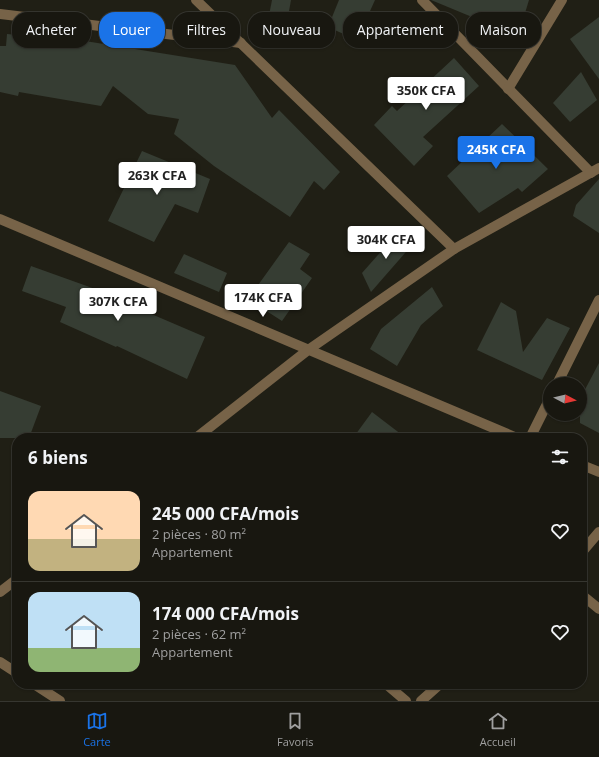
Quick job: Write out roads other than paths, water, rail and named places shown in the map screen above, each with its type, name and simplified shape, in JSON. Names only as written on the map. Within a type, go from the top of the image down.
[{"type":"street","points":[[196,0],[454,249]]},
{"type":"street","points":[[202,433],[308,350],[454,249],[595,171],[508,89],[422,0]]},
{"type":"street","points":[[508,89],[562,0]]},
{"type":"street","points":[[0,14],[241,43]]},
{"type":"street","points":[[0,219],[505,433]]},
{"type":"street","points":[[560,377],[599,300]]},
{"type":"street","points":[[532,433],[543,412]]},
{"type":"street","points":[[587,467],[599,472]]},
{"type":"street","points":[[587,546],[599,532]]},
{"type":"street","points":[[0,592],[12,583]]},
{"type":"street","points":[[587,599],[599,609]]},
{"type":"street","points":[[0,662],[12,670]]},
{"type":"street","points":[[42,689],[60,701]]},
{"type":"street","points":[[392,689],[406,701]]},
{"type":"street","points":[[421,701],[434,689]]}]
